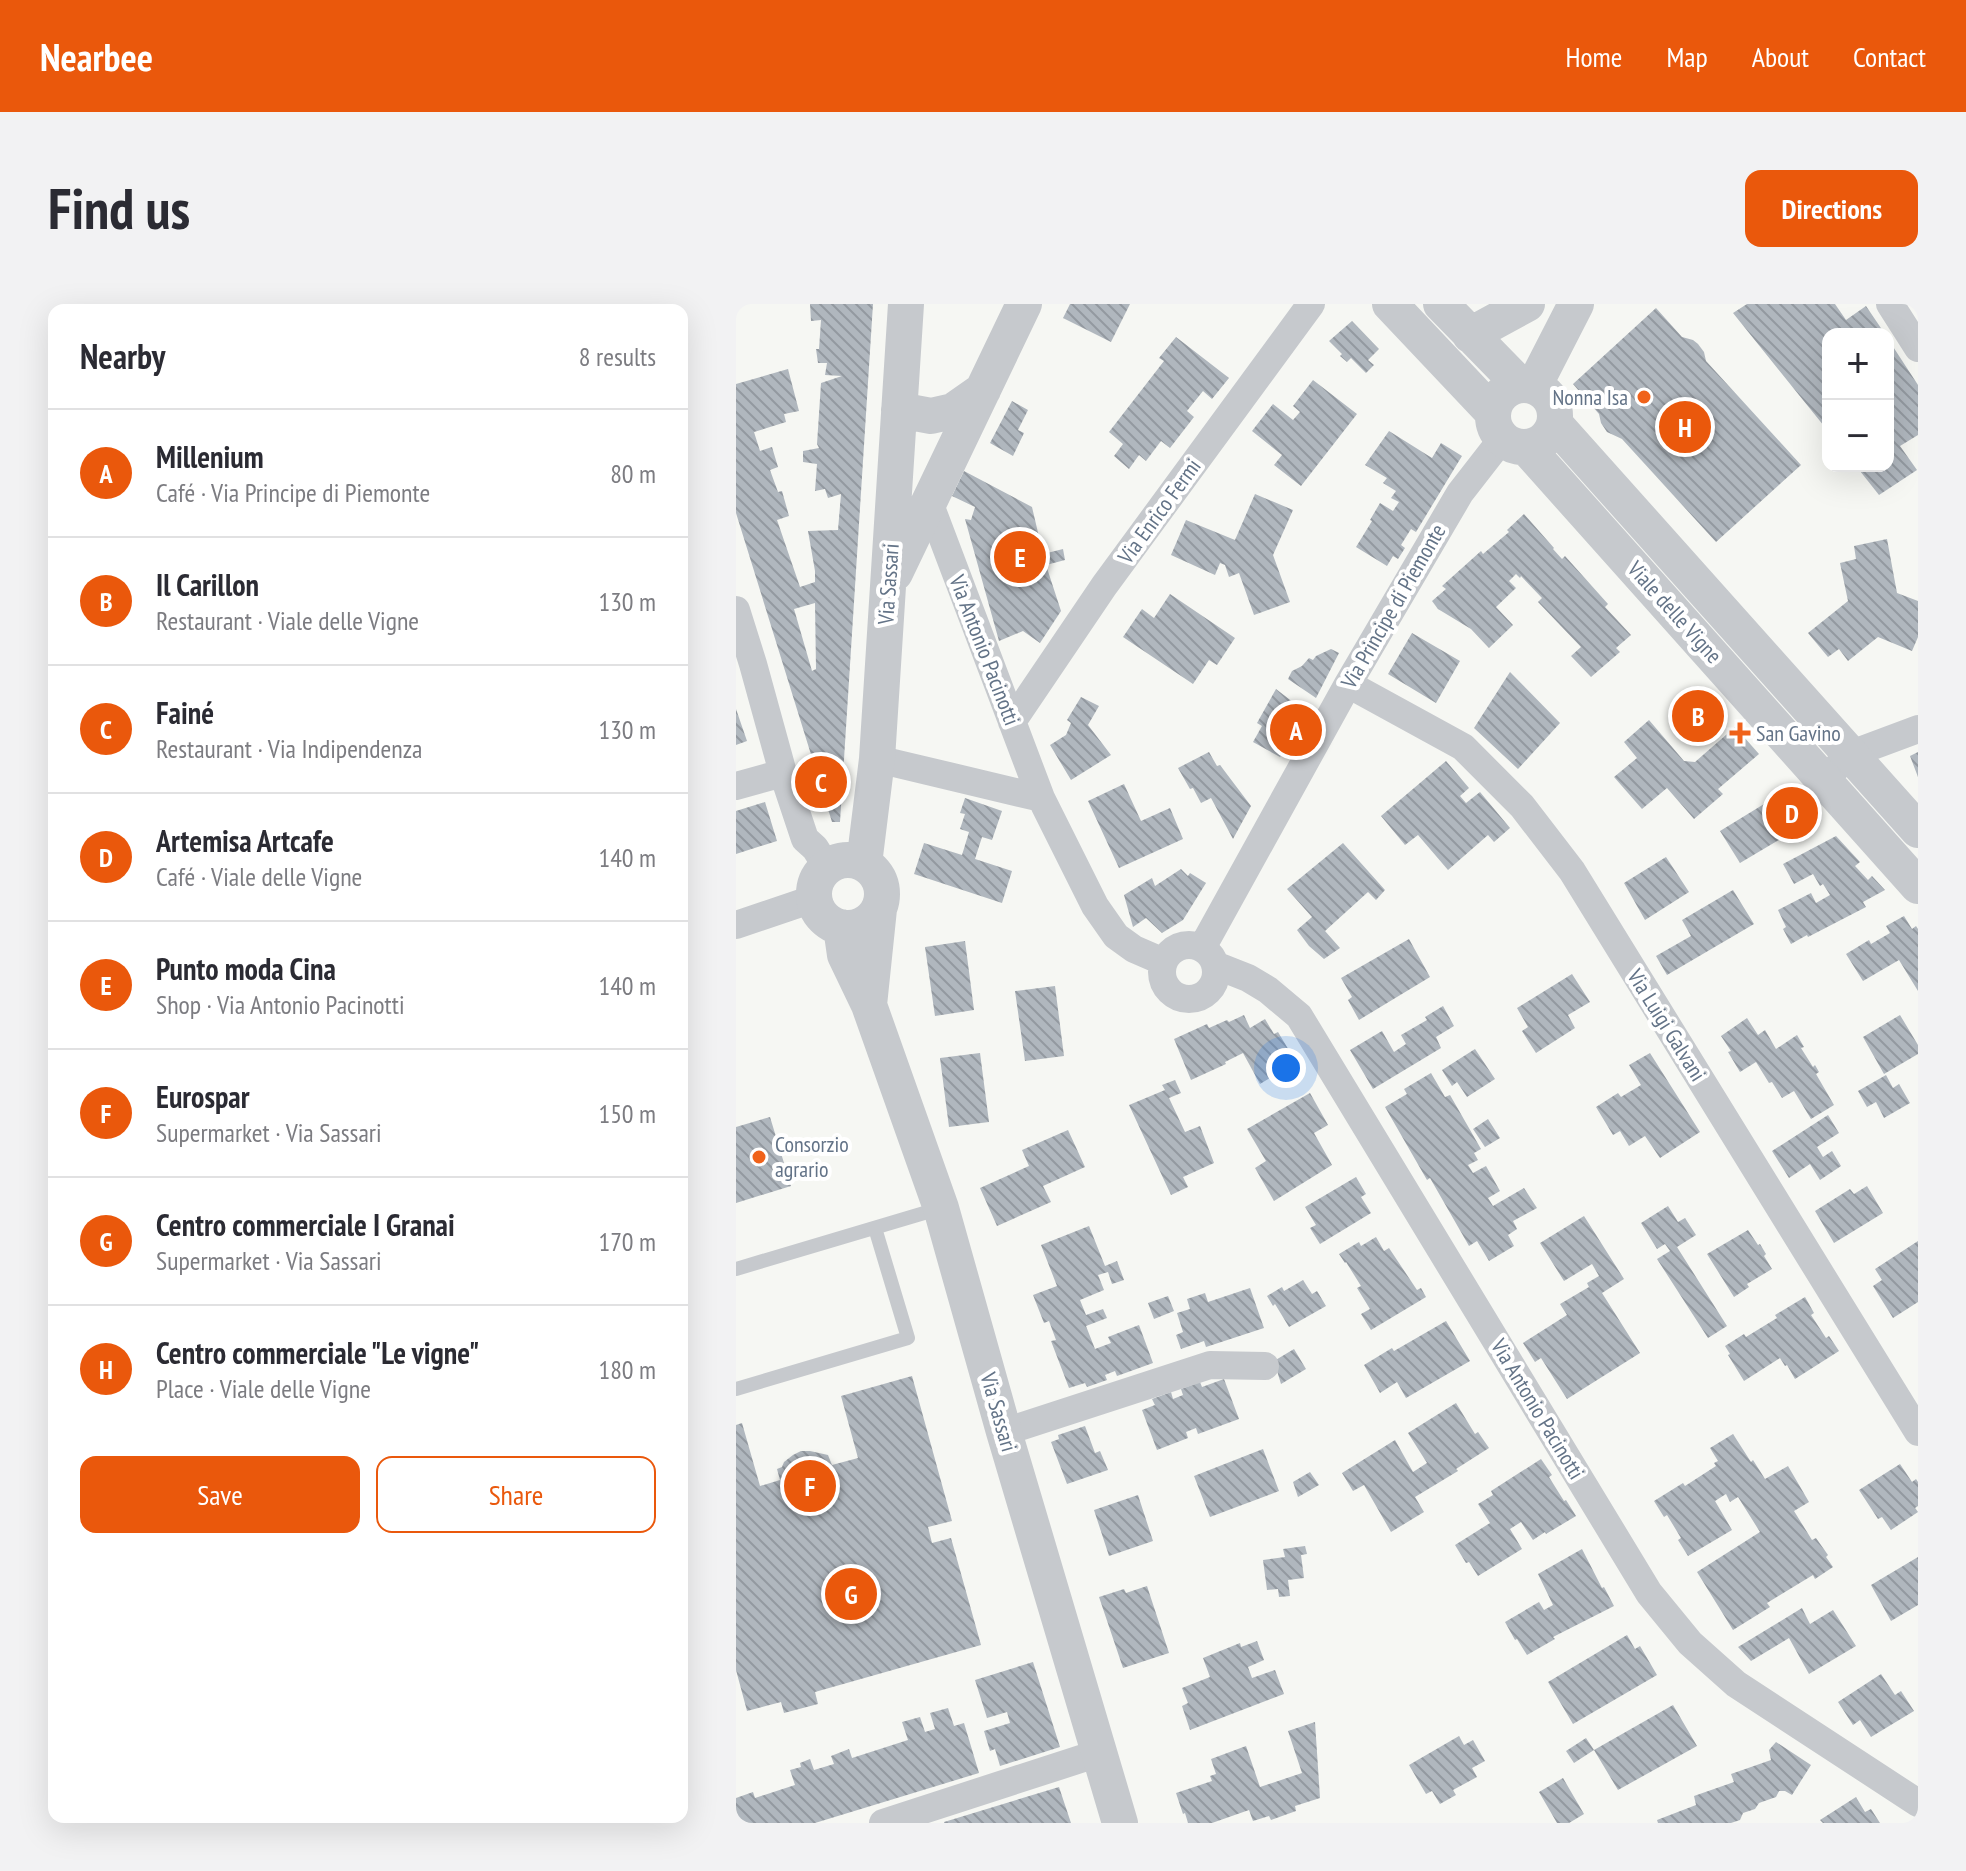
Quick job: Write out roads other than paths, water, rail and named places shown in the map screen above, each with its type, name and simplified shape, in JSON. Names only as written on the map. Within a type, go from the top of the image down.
[{"type":"street","name":"Via Sassari","points":[[869,1005],[882,888],[872,870],[864,864],[877,759],[906,304]]},
{"type":"street","points":[[888,589],[1024,304]]},
{"type":"street","name":"Via Enrico Fermi","points":[[1012,722],[1104,586],[1311,304]]},
{"type":"street","name":"Viale delle Vigne","points":[[1390,304],[1918,886]]},
{"type":"street","points":[[1441,304],[1470,335],[1527,386],[1549,397],[1554,405],[1555,424],[1545,441],[1536,446],[1507,433],[1495,403],[1510,388],[1527,386]]},
{"type":"street","points":[[1470,335],[1527,304]]},
{"type":"street","points":[[1527,386],[1576,304]]},
{"type":"street","points":[[1890,304],[1918,348]]},
{"type":"street","points":[[899,410],[931,416],[953,411],[983,390]]},
{"type":"street","name":"Viale delle Vigne","points":[[1555,424],[1918,830]]},
{"type":"street","name":"Via Principe di Piemonte","points":[[1208,957],[1348,684],[1460,493],[1507,433]]},
{"type":"street","points":[[893,498],[929,502]]},
{"type":"street","name":"Via Antonio Pacinotti","points":[[929,502],[1041,798],[1095,906],[1116,936],[1134,949],[1164,962]]},
{"type":"street","points":[[736,610],[744,666],[805,839],[827,867],[846,860],[864,864]]},
{"type":"street","name":"Via Luigi Galvani","points":[[1348,684],[1463,747],[1522,806],[1572,871],[1918,1432]]},
{"type":"street","points":[[1823,779],[1851,754],[1918,729]]},
{"type":"street","points":[[877,759],[1041,798]]},
{"type":"street","points":[[736,786],[783,773]]},
{"type":"street","name":"Via Sassari","points":[[827,867],[815,886],[814,897],[829,918],[869,1005],[941,1208],[1120,1823]]},
{"type":"street","points":[[736,925],[804,902],[829,918],[853,928],[863,925],[879,909]]},
{"type":"street","points":[[1184,945],[1208,957],[1215,974],[1208,991],[1192,999],[1174,995],[1167,988],[1162,971],[1168,954],[1184,945]]},
{"type":"street","name":"Via Antonio Pacinotti","points":[[1208,957],[1268,990],[1299,1016],[1649,1593],[1690,1643],[1736,1684],[1918,1803]]},
{"type":"street","points":[[1004,1432],[1210,1365],[1265,1366]]},
{"type":"street","points":[[883,1823],[1099,1753]]},
{"type":"lane","points":[[736,1269],[941,1208]]},
{"type":"lane","points":[[736,1389],[908,1338],[875,1228]]},
{"type":"place","name":"Nonna Isa","points":[[1644,397]]},
{"type":"place","name":"Centro commerciale \"Le vigne\"","points":[[1685,427]]},
{"type":"place","name":"Punto moda Cina","points":[[1020,557]]},
{"type":"place","name":"Il Carillon","points":[[1698,716]]},
{"type":"place","name":"Millenium","points":[[1296,730]]},
{"type":"place","name":"San Gavino","points":[[1740,733]]},
{"type":"place","name":"Fainé","points":[[821,782]]},
{"type":"place","name":"Artemisa Artcafe","points":[[1792,813]]},
{"type":"place","name":"Consorzio agrario","points":[[759,1157]]},
{"type":"place","name":"Eurospar","points":[[810,1486]]},
{"type":"place","name":"Centro commerciale I Granai","points":[[851,1594]]}]
